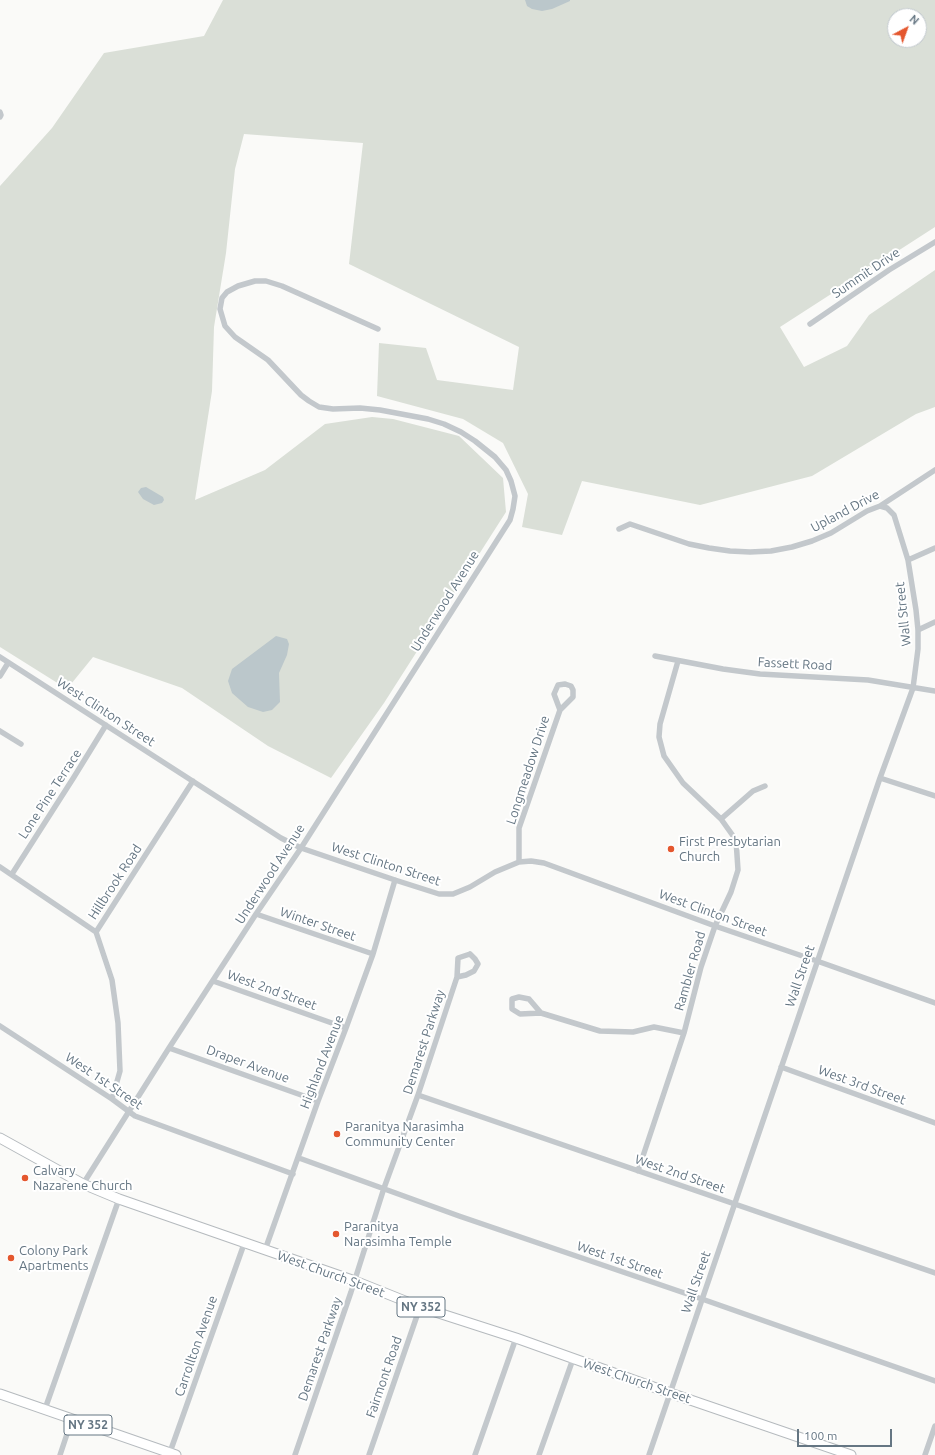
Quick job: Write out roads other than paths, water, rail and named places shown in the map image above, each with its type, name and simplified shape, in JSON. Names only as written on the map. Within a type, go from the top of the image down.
[{"type":"main road","name":"West Church Street","points":[[0,1138],[83,1184],[119,1199],[355,1282],[420,1307],[516,1338],[851,1455]]},
{"type":"main road","name":"NY 352","points":[[0,1394],[172,1454]]},
{"type":"street","points":[[0,112],[0,117]]},
{"type":"street","name":"Summit Drive","points":[[810,324],[889,270],[935,242]]},
{"type":"street","name":"Underwood Avenue","points":[[83,1184],[169,1048],[256,914],[301,848],[510,520],[514,509],[514,496],[511,481],[506,470],[494,456],[475,441],[444,424],[428,419],[380,410],[319,407],[309,402],[268,360],[235,337],[225,326],[220,309],[222,298],[227,292],[238,286],[255,281],[266,281],[282,286],[378,330]]},
{"type":"street","name":"Upland Drive","points":[[619,528],[630,524],[689,544],[709,548],[743,552],[771,551],[799,545],[825,536],[850,523],[867,511],[880,506],[935,470]]},
{"type":"street","name":"Wall Street","points":[[649,1455],[817,961],[880,778],[913,688],[918,649],[918,630],[908,560],[894,515],[887,508],[880,506]]},
{"type":"street","points":[[908,560],[935,548]]},
{"type":"street","points":[[918,630],[935,622]]},
{"type":"street","name":"Fassett Road","points":[[655,656],[723,669],[760,674],[868,680],[935,691]]},
{"type":"street","name":"West Clinton Street","points":[[0,657],[281,838],[301,848],[434,893],[453,894],[470,887],[495,872],[519,862],[531,861],[544,863],[715,926],[935,1003]]},
{"type":"street","name":"Rambler Road","points":[[638,1171],[684,1033],[701,966],[715,926],[731,892],[738,870],[736,840],[721,819],[684,783],[664,756],[659,737],[660,724],[678,661]]},
{"type":"street","points":[[0,676],[8,663]]},
{"type":"street","name":"Longmeadow Drive","points":[[519,862],[519,828],[560,710],[573,697],[573,690],[571,686],[565,684],[558,685],[554,694],[560,710]]},
{"type":"street","name":"Lone Pine Terrace","points":[[12,874],[106,725]]},
{"type":"street","points":[[0,731],[21,744]]},
{"type":"street","points":[[880,778],[935,796]]},
{"type":"street","name":"Hillbrook Road","points":[[112,1099],[120,1072],[118,1023],[112,980],[96,932],[193,781]]},
{"type":"street","points":[[721,819],[753,791],[765,786]]},
{"type":"street","points":[[0,866],[96,932]]},
{"type":"street","name":"Highland Avenue","points":[[265,1250],[299,1158],[318,1101],[373,954],[395,880]]},
{"type":"street","name":"Winter Street","points":[[256,914],[373,954]]},
{"type":"street","name":"Demarest Parkway","points":[[295,1455],[355,1282],[384,1188],[418,1095],[457,977],[458,958],[470,954],[478,964],[474,972],[466,976],[457,977]]},
{"type":"street","name":"West 2nd Street","points":[[213,981],[346,1028]]},
{"type":"street","points":[[541,1013],[528,999],[519,997],[512,999],[512,1009],[520,1014],[541,1013],[600,1031],[633,1032],[654,1027],[684,1033]]},
{"type":"street","name":"West 1st Street","points":[[0,1026],[112,1099],[135,1116],[293,1174]]},
{"type":"street","name":"Draper Avenue","points":[[169,1048],[318,1101]]},
{"type":"street","name":"West 3rd Street","points":[[781,1067],[935,1123]]},
{"type":"street","name":"West 2nd Street","points":[[418,1095],[735,1205],[935,1272]]},
{"type":"street","name":"West 1st Street","points":[[299,1158],[459,1216],[935,1381]]},
{"type":"street","points":[[45,1409],[119,1199]]},
{"type":"street","name":"Carrollton Avenue","points":[[172,1454],[244,1244]]},
{"type":"street","name":"Fairmont Road","points":[[369,1455],[420,1307]]},
{"type":"street","points":[[475,1455],[516,1338]]},
{"type":"street","points":[[539,1455],[573,1359]]},
{"type":"street","points":[[60,1455],[72,1419]]},
{"type":"street","points":[[925,1455],[935,1426]]},
{"type":"place","name":"First Presbytarian Church","points":[[671,849]]},
{"type":"place","name":"Paranitya Narasimha Community Center","points":[[337,1134]]},
{"type":"place","name":"Calvary Nazarene Church","points":[[25,1178]]},
{"type":"place","name":"Paranitya Narasimha Temple","points":[[336,1234]]},
{"type":"place","name":"Colony Park Apartments","points":[[11,1258]]}]
